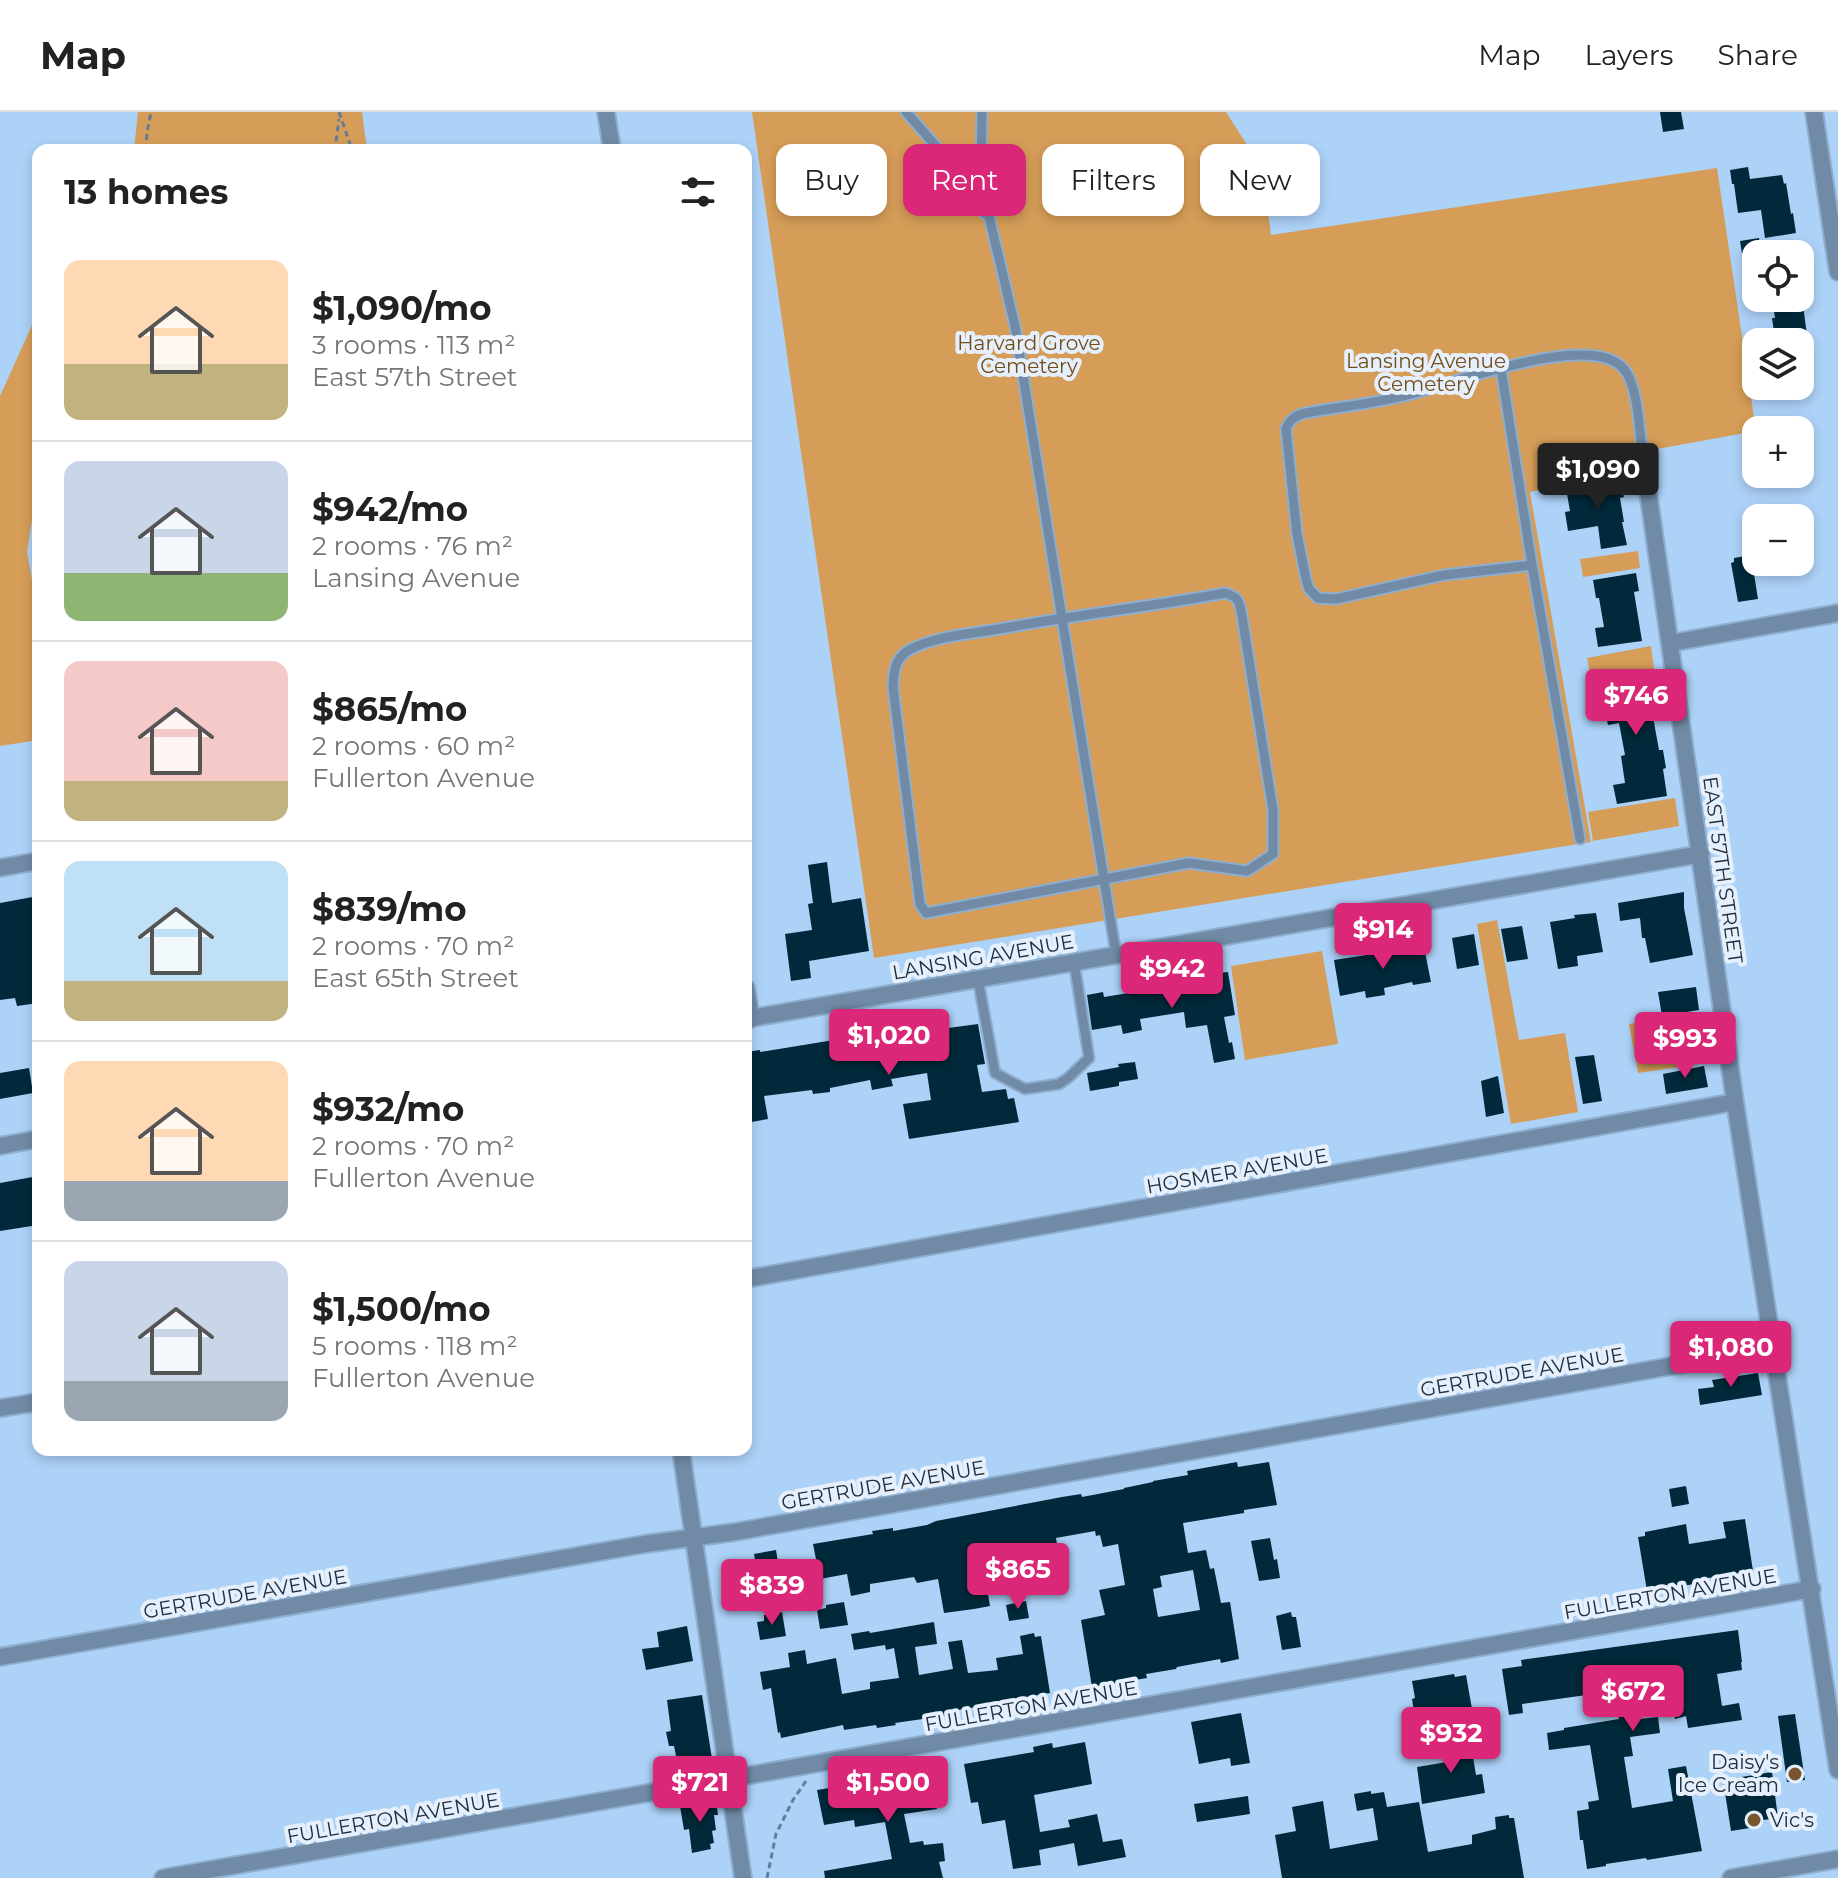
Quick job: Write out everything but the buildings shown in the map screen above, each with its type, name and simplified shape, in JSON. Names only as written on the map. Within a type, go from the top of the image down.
[{"type":"street","points":[[606,112],[611,144]]},
{"type":"street","points":[[1814,112],[1838,272]]},
{"type":"street","name":"EAST 57TH STREET","points":[[1642,449],[1735,1102],[1838,1770]]},
{"type":"street","points":[[1671,643],[1838,613]]},
{"type":"street","name":"LANSING AVENUE","points":[[752,1018],[1701,854]]},
{"type":"street","points":[[0,868],[32,862]]},
{"type":"street","name":"HOSMER AVENUE","points":[[752,1278],[1735,1102]]},
{"type":"street","points":[[0,1146],[32,1140]]},
{"type":"street","name":"GERTRUDE AVENUE","points":[[0,1657],[1773,1348]]},
{"type":"street","points":[[0,1408],[32,1403]]},
{"type":"street","points":[[682,1456],[743,1878]]},
{"type":"street","name":"FULLERTON AVENUE","points":[[163,1878],[1812,1589]]},
{"type":"street","points":[[1731,1878],[1809,1872],[1838,1859]]},
{"type":"lane","points":[[906,112],[974,194],[991,227]]},
{"type":"lane","points":[[982,112],[983,191],[1015,326],[1116,954]]},
{"type":"lane","points":[[1532,565],[1444,575],[1355,595],[1326,600],[1318,598],[1309,589],[1297,534],[1286,429],[1292,419],[1306,413],[1403,396],[1537,359],[1590,355],[1612,359],[1625,369],[1631,383],[1642,449]]},
{"type":"lane","points":[[1501,369],[1580,839]]},
{"type":"lane","points":[[1225,593],[1234,595],[1242,616],[1273,810],[1273,854],[1247,871],[1189,863],[1103,879],[926,913],[920,904],[893,687],[894,666],[909,650],[939,639],[1063,617],[1225,593]]},
{"type":"lane","points":[[978,979],[995,1073],[1025,1089],[1059,1084],[1089,1058],[1074,962]]},
{"type":"path","points":[[146,144],[151,112]]},
{"type":"path","points":[[336,144],[339,114]]},
{"type":"path","points":[[339,114],[350,144]]},
{"type":"path","points":[[767,1878],[776,1834],[806,1781]]},
{"type":"green space","points":[[138,112],[362,112],[366,144],[135,144]]},
{"type":"green space","name":"Harvard Grove Cemetery","points":[[752,112],[1226,112],[1247,144],[1200,144],[1200,216],[1268,216],[1271,235],[1717,168],[1742,337],[1742,400],[1751,400],[1754,416],[1742,416],[1742,434],[1619,456],[1622,475],[1530,492],[1591,842],[874,958]]},
{"type":"green space","points":[[32,325],[32,520],[27,552],[32,580],[32,741],[0,746],[0,396]]},
{"type":"green space","points":[[1638,551],[1640,568],[1583,577],[1580,559]]},
{"type":"green space","points":[[1651,646],[1654,669],[1591,679],[1587,658]]},
{"type":"green space","points":[[1675,798],[1679,826],[1593,841],[1588,812]]},
{"type":"green space","points":[[1497,920],[1519,1040],[1565,1033],[1578,1112],[1511,1124],[1477,924]]},
{"type":"green space","points":[[1322,951],[1338,1044],[1245,1060],[1231,966]]},
{"type":"green space","points":[[1706,1012],[1713,1062],[1638,1073],[1629,1024]]},
{"type":"place","name":"Daisy's Ice Cream","points":[[1795,1774]]},
{"type":"place","name":"Vic's","points":[[1754,1820]]},
{"type":"park label","name":"Lansing Avenue Cemetery","points":[[1426,372]]}]
